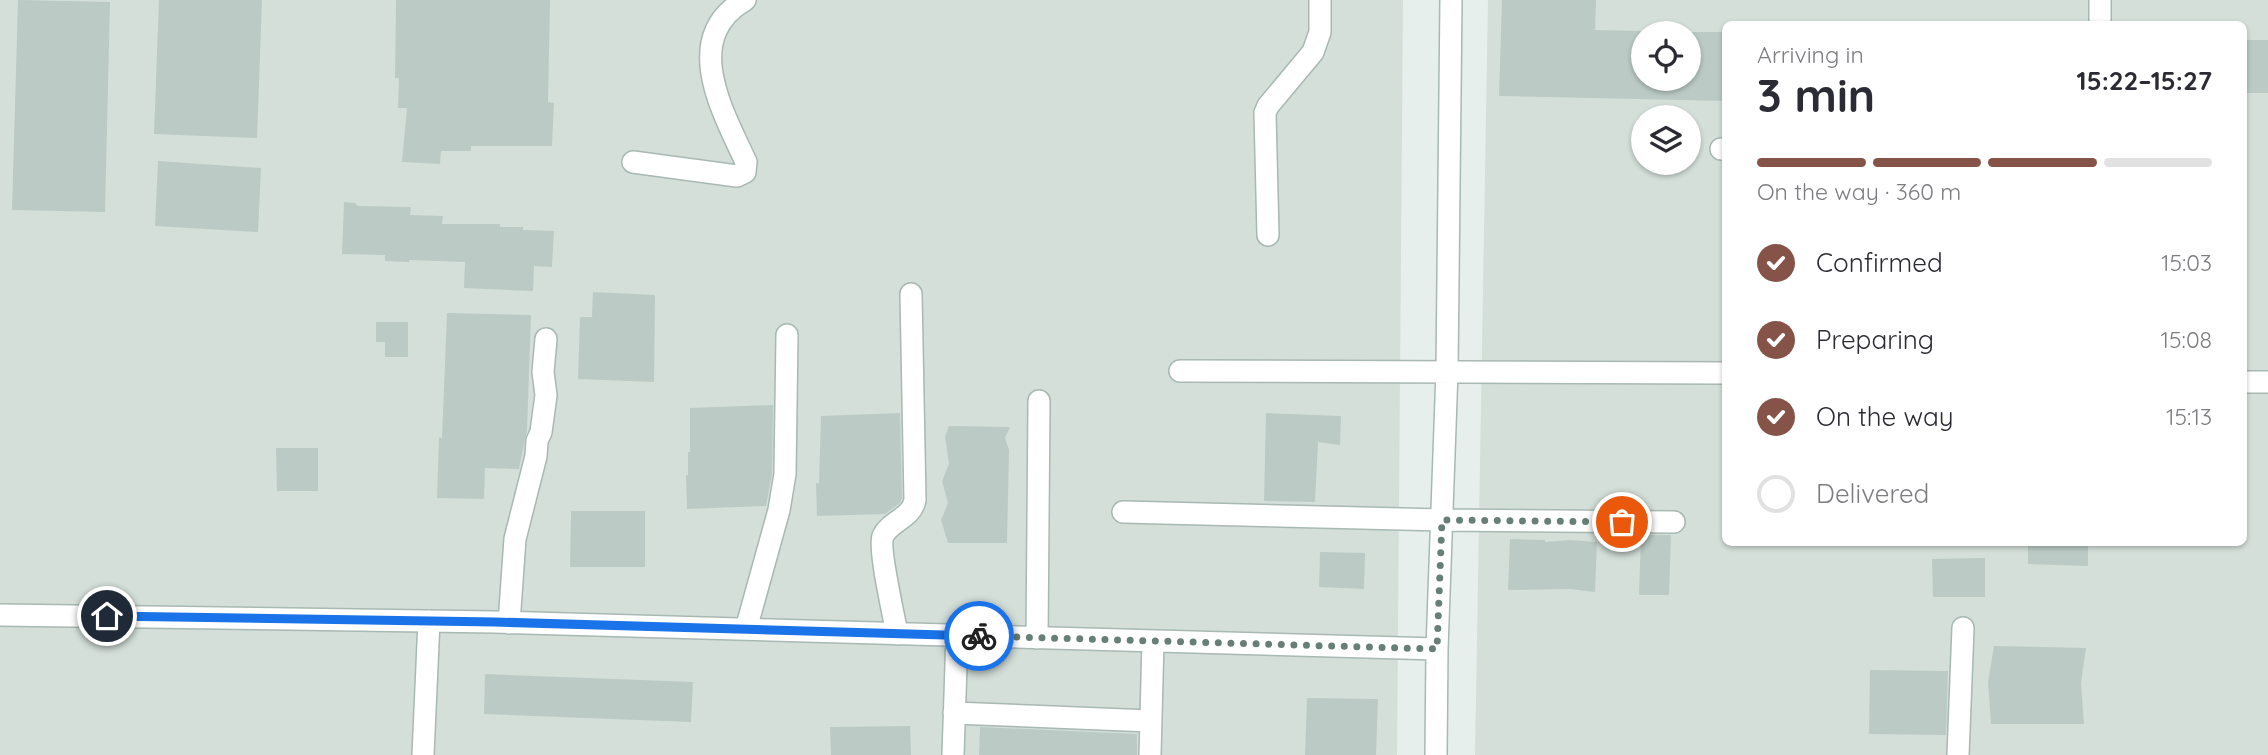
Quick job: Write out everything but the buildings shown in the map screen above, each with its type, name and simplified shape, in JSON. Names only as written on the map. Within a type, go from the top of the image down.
[{"type":"street","points":[[633,162],[737,176],[745,172],[746,162],[714,88],[711,54],[718,25],[745,0]]},
{"type":"street","points":[[1268,235],[1265,113],[1318,43],[1320,0]]},
{"type":"street","points":[[1436,755],[1447,371],[1451,0]]},
{"type":"street","points":[[2099,21],[2100,0]]},
{"type":"street","points":[[897,634],[881,545],[887,531],[912,509],[915,500],[911,294]]},
{"type":"street","points":[[746,629],[779,509],[785,474],[787,335]]},
{"type":"street","points":[[509,622],[515,539],[536,456],[546,395],[543,372],[546,339]]},
{"type":"street","points":[[1180,371],[1722,373]]},
{"type":"street","points":[[2247,382],[2268,382]]},
{"type":"street","points":[[1037,638],[1039,401]]},
{"type":"street","points":[[1123,512],[1442,520],[1674,522]]},
{"type":"street","points":[[0,615],[509,622],[1437,649]]},
{"type":"street","points":[[423,755],[429,621]]},
{"type":"street","points":[[1958,755],[1962,628]]},
{"type":"street","points":[[953,755],[957,635]]},
{"type":"street","points":[[1150,755],[1153,641]]},
{"type":"street","points":[[954,713],[1150,721]]},
{"type":"shaded area","points":[[0,0],[1403,0],[1397,755],[0,755]]},
{"type":"shaded area","points":[[1488,0],[2268,0],[2268,755],[1475,755]]},
{"type":"way so far","points":[[979,636],[1437,649],[1442,520],[1622,522]]},
{"type":"route","points":[[107,616],[495,622],[979,636]]}]
